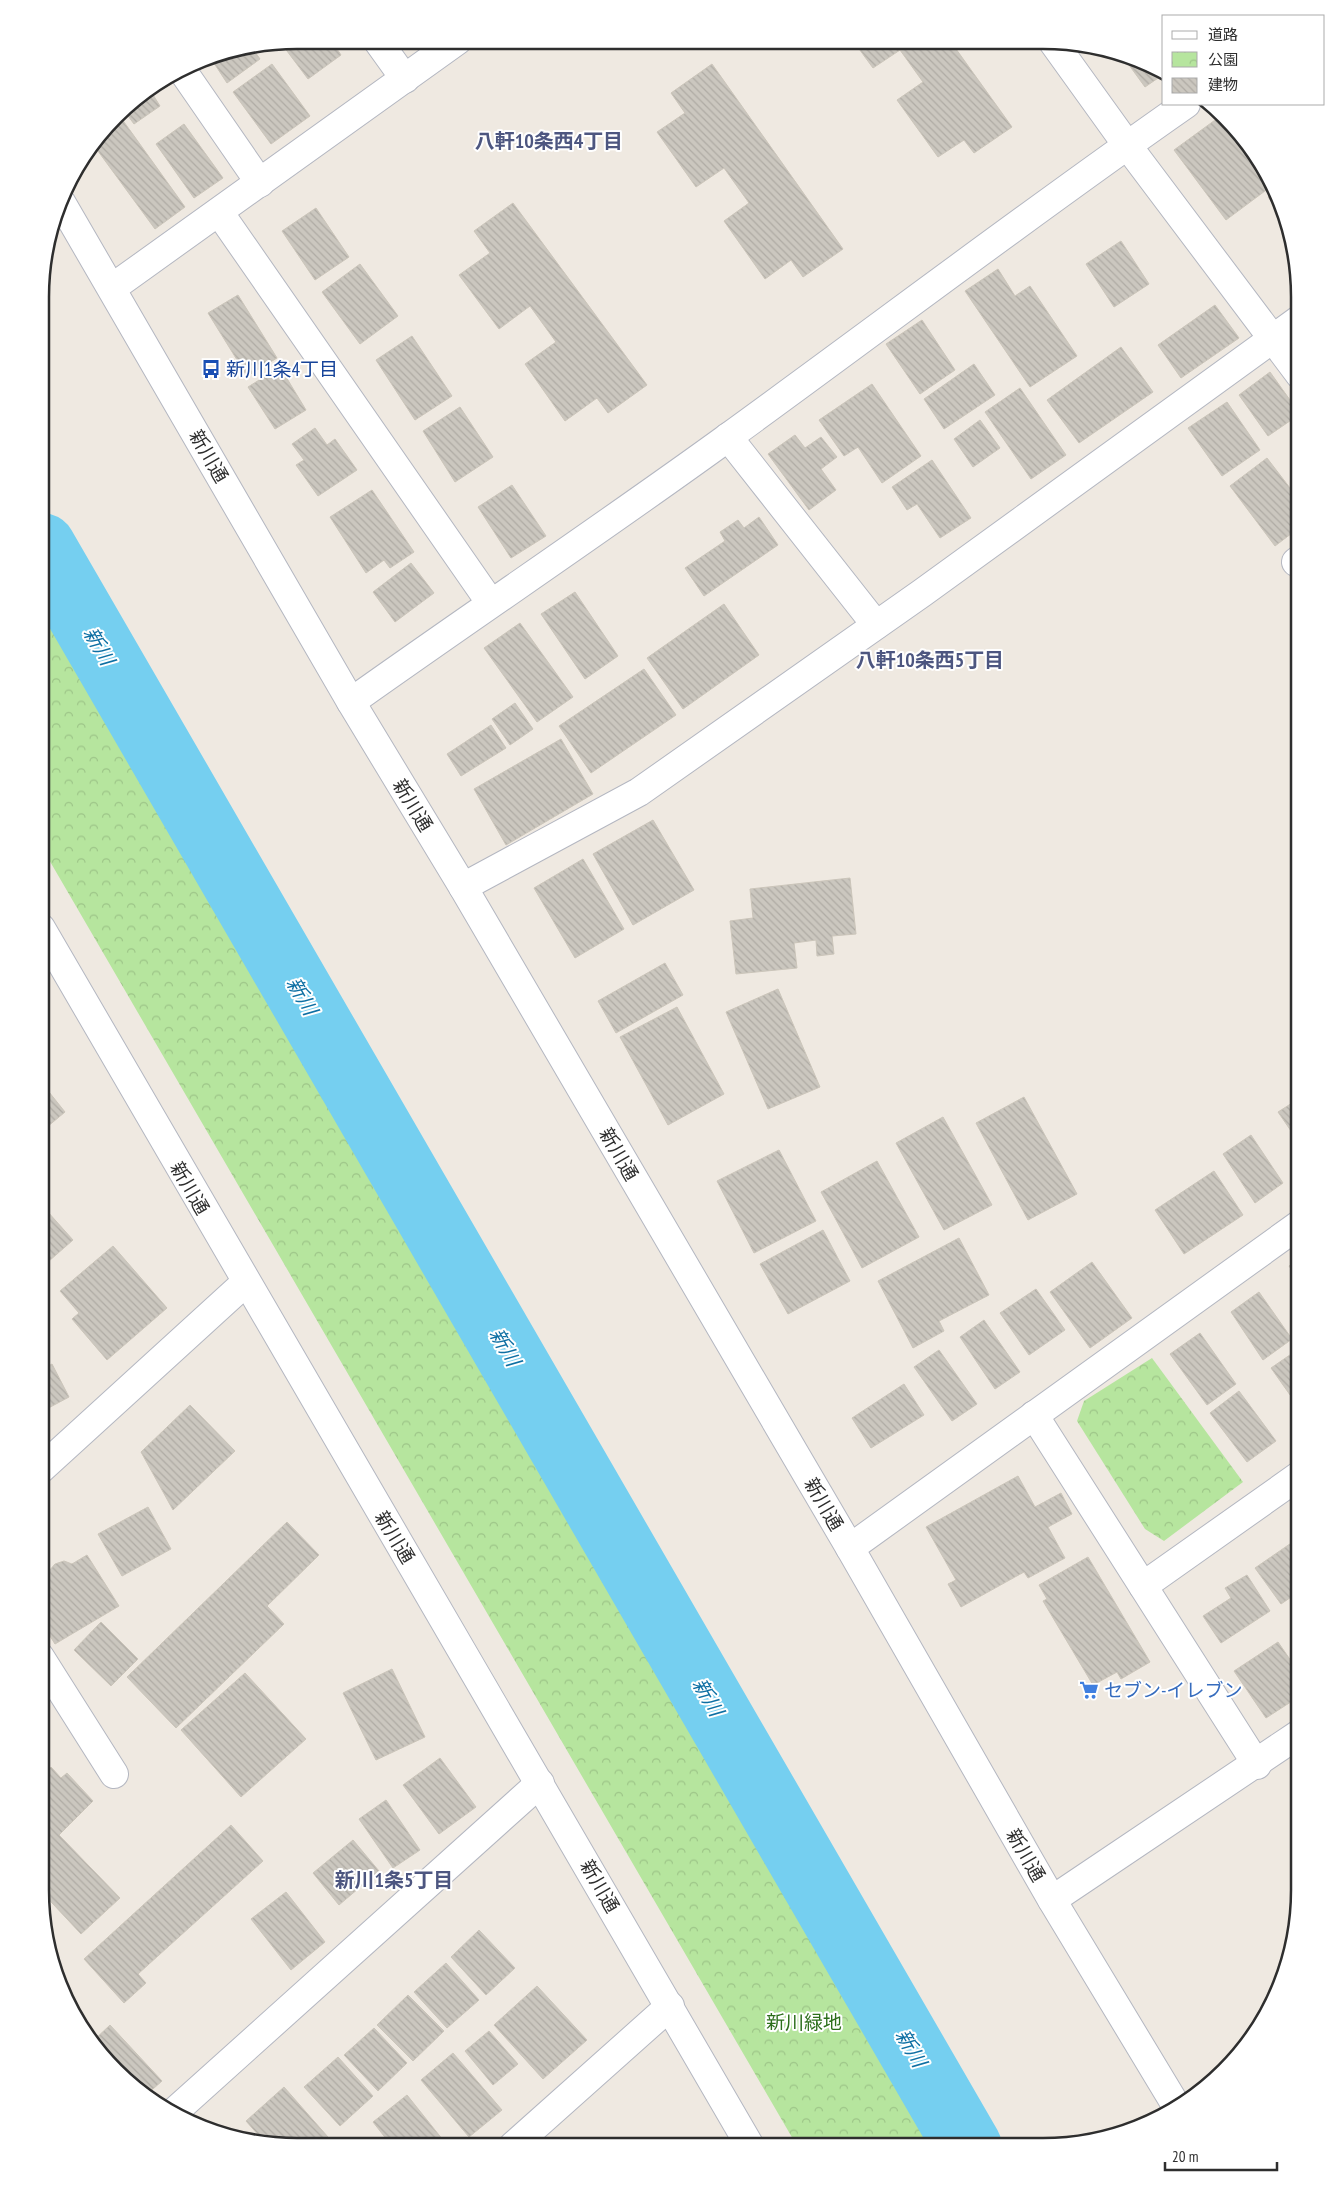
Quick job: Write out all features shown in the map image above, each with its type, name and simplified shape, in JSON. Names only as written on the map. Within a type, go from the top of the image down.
[{"type":"street","points":[[383,49],[405,79]]},
{"type":"street","points":[[112,288],[260,184],[446,49]]},
{"type":"street","points":[[1058,49],[1127,145],[1291,363]]},
{"type":"street","points":[[185,75],[260,184]]},
{"type":"street","points":[[351,702],[490,602],[728,437],[1127,145],[1185,105]]},
{"type":"street","name":"新川通","points":[[65,209],[351,702],[462,887],[850,1548],[1052,1900],[1173,2101]]},
{"type":"street","points":[[219,212],[490,602]]},
{"type":"street","points":[[462,887],[639,792],[876,625],[1291,326]]},
{"type":"street","points":[[728,437],[876,625]]},
{"type":"street","name":"新川通","points":[[49,942],[245,1283],[540,1783],[745,2138]]},
{"type":"street","points":[[850,1548],[1291,1230]]},
{"type":"street","points":[[49,1461],[245,1283]]},
{"type":"street","points":[[1034,1415],[1257,1764]]},
{"type":"street","points":[[1143,1586],[1291,1481]]},
{"type":"street","points":[[49,1671],[114,1774]]},
{"type":"street","points":[[1052,1900],[1291,1740]]},
{"type":"street","points":[[179,2108],[540,1783]]},
{"type":"street","points":[[522,2138],[670,2006]]},
{"type":"green space","name":"新川緑地","points":[[49,598],[284,1007],[950,2138],[792,2138],[49,860]]},
{"type":"green space","points":[[1152,1358],[1243,1482],[1164,1541],[1145,1529],[1077,1421],[1084,1401]]},
{"type":"building","points":[[286,49],[337,49],[341,55],[308,79]]},
{"type":"building","points":[[859,49],[956,49],[1012,127],[974,153],[964,140],[938,157],[897,100],[923,82],[900,50],[873,68]]},
{"type":"building","points":[[256,53],[260,59],[227,83],[214,63]]},
{"type":"building","points":[[272,64],[310,116],[271,144],[233,92]]},
{"type":"building","points":[[712,64],[843,249],[803,277],[791,260],[765,279],[724,221],[749,203],[724,168],[696,187],[657,132],[685,113],[671,93]]},
{"type":"building","points":[[1128,64],[1159,77],[1145,87]]},
{"type":"building","points":[[153,95],[160,106],[134,124],[128,116]]},
{"type":"building","points":[[1216,120],[1240,146],[1267,189],[1226,220],[1174,150]]},
{"type":"building","points":[[123,121],[185,207],[155,229],[97,150],[110,133]]},
{"type":"building","points":[[184,124],[223,178],[194,198],[156,144]]},
{"type":"building","points":[[513,203],[647,385],[608,413],[597,398],[565,421],[525,364],[556,342],[530,306],[499,329],[459,275],[490,253],[474,231]]},
{"type":"building","points":[[316,208],[349,257],[315,280],[282,231]]},
{"type":"building","points":[[1121,241],[1149,284],[1114,307],[1086,264]]},
{"type":"building","points":[[360,264],[398,316],[360,344],[322,292]]},
{"type":"building","points":[[998,269],[1015,296],[1030,286],[1077,356],[1030,387],[965,291]]},
{"type":"building","points":[[238,295],[277,358],[247,376],[208,313]]},
{"type":"building","points":[[1215,305],[1239,338],[1181,378],[1158,345]]},
{"type":"building","points":[[922,320],[955,370],[920,394],[886,344]]},
{"type":"building","points":[[412,336],[452,396],[415,420],[376,360]]},
{"type":"building","points":[[1121,347],[1153,392],[1079,443],[1047,400]]},
{"type":"building","points":[[974,364],[995,395],[944,429],[924,399]]},
{"type":"building","points":[[280,367],[306,410],[275,429],[248,387]]},
{"type":"building","points":[[1270,372],[1291,401],[1291,420],[1268,436],[1239,395]]},
{"type":"building","points":[[872,384],[921,456],[882,483],[858,447],[844,456],[819,420]]},
{"type":"building","points":[[1020,388],[1066,455],[1031,479],[985,412]]},
{"type":"building","points":[[1227,402],[1260,450],[1222,476],[1188,428]]},
{"type":"building","points":[[460,407],[493,457],[455,482],[423,431]]},
{"type":"building","points":[[980,420],[1000,448],[973,467],[954,439]]},
{"type":"building","points":[[315,428],[327,445],[335,439],[357,470],[318,496],[296,465],[304,460],[292,444]]},
{"type":"building","points":[[795,435],[805,448],[821,437],[837,457],[821,469],[836,490],[809,510],[768,454]]},
{"type":"building","points":[[1267,458],[1291,489],[1291,534],[1275,546],[1230,486]]},
{"type":"building","points":[[932,460],[971,518],[940,538],[917,504],[907,510],[892,487]]},
{"type":"building","points":[[512,485],[546,536],[511,558],[478,507]]},
{"type":"building","points":[[372,490],[414,552],[390,568],[384,560],[366,573],[330,517]]},
{"type":"building","points":[[759,517],[778,545],[704,596],[685,568],[725,541],[720,532],[738,520],[744,528]]},
{"type":"building","points":[[411,563],[434,593],[395,622],[373,592]]},
{"type":"building","points":[[575,592],[618,656],[585,679],[541,614]]},
{"type":"building","points":[[724,604],[759,655],[683,709],[647,658]]},
{"type":"building","points":[[520,623],[573,697],[537,722],[484,648]]},
{"type":"building","points":[[644,669],[676,715],[591,773],[559,726]]},
{"type":"building","points":[[515,703],[533,729],[510,745],[492,719]]},
{"type":"building","points":[[491,725],[506,748],[461,776],[447,754]]},
{"type":"building","points":[[561,739],[593,794],[506,845],[474,789]]},
{"type":"building","points":[[653,820],[694,890],[633,925],[593,854]]},
{"type":"building","points":[[583,859],[624,929],[575,958],[534,888]]},
{"type":"building","points":[[850,878],[856,934],[832,936],[834,954],[817,956],[816,940],[794,943],[797,968],[736,974],[730,921],[753,918],[750,889]]},
{"type":"building","points":[[665,963],[683,995],[616,1033],[598,1001]]},
{"type":"building","points":[[778,989],[820,1087],[768,1109],[726,1012]]},
{"type":"building","points":[[677,1007],[724,1094],[668,1125],[620,1037]]},
{"type":"building","points":[[49,1092],[65,1112],[49,1125]]},
{"type":"building","points":[[1024,1097],[1077,1194],[1028,1220],[976,1123]]},
{"type":"building","points":[[1291,1104],[1291,1131],[1278,1112]]},
{"type":"building","points":[[943,1117],[992,1205],[944,1230],[896,1143]]},
{"type":"building","points":[[1251,1135],[1283,1183],[1255,1203],[1223,1154]]},
{"type":"building","points":[[779,1150],[816,1221],[754,1253],[717,1181]]},
{"type":"building","points":[[877,1161],[919,1237],[862,1268],[821,1192]]},
{"type":"building","points":[[1214,1171],[1243,1215],[1184,1254],[1155,1210]]},
{"type":"building","points":[[49,1213],[73,1240],[49,1261]]},
{"type":"building","points":[[823,1230],[850,1281],[788,1314],[760,1264]]},
{"type":"building","points":[[959,1238],[989,1295],[939,1321],[944,1331],[913,1348],[878,1281]]},
{"type":"building","points":[[113,1246],[167,1308],[107,1360],[72,1319],[79,1313],[60,1291]]},
{"type":"building","points":[[1092,1262],[1132,1318],[1090,1348],[1050,1292]]},
{"type":"building","points":[[1036,1289],[1065,1330],[1029,1355],[1000,1313]]},
{"type":"building","points":[[1259,1292],[1291,1340],[1263,1360],[1231,1312]]},
{"type":"building","points":[[984,1320],[1020,1372],[995,1389],[960,1337]]},
{"type":"building","points":[[1200,1333],[1236,1384],[1207,1405],[1170,1354]]},
{"type":"building","points":[[939,1350],[977,1404],[952,1421],[914,1367]]},
{"type":"building","points":[[1291,1354],[1291,1396],[1271,1368]]},
{"type":"building","points":[[52,1364],[69,1397],[49,1408],[49,1366]]},
{"type":"building","points":[[904,1384],[924,1415],[871,1448],[852,1418]]},
{"type":"building","points":[[1239,1391],[1276,1441],[1247,1462],[1210,1413]]},
{"type":"building","points":[[190,1405],[235,1451],[173,1510],[141,1452]]},
{"type":"building","points":[[1018,1476],[1035,1507],[1061,1493],[1072,1514],[1048,1527],[1065,1558],[1028,1578],[1024,1572],[961,1607],[948,1584],[956,1580],[926,1527]]},
{"type":"building","points":[[148,1507],[171,1549],[122,1576],[98,1534]]},
{"type":"building","points":[[287,1522],[319,1555],[267,1606],[284,1624],[176,1728],[127,1677]]},
{"type":"building","points":[[1291,1543],[1291,1597],[1281,1604],[1255,1568]]},
{"type":"building","points":[[87,1555],[119,1606],[55,1644],[49,1634],[49,1571],[55,1564],[64,1561],[72,1564]]},
{"type":"building","points":[[1088,1557],[1150,1662],[1121,1679],[1117,1672],[1093,1685],[1043,1601],[1047,1599],[1039,1585]]},
{"type":"building","points":[[1247,1575],[1270,1611],[1221,1643],[1203,1616],[1231,1598],[1225,1588]]},
{"type":"building","points":[[101,1622],[138,1659],[111,1686],[74,1650]]},
{"type":"building","points":[[1278,1642],[1291,1661],[1291,1702],[1266,1718],[1234,1671]]},
{"type":"building","points":[[392,1669],[425,1737],[376,1760],[343,1693]]},
{"type":"building","points":[[245,1673],[306,1739],[241,1797],[181,1730]]},
{"type":"building","points":[[440,1758],[476,1807],[439,1834],[403,1785]]},
{"type":"building","points":[[51,1767],[61,1778],[67,1773],[93,1801],[59,1835],[120,1898],[81,1934],[49,1900],[49,1769]]},
{"type":"building","points":[[386,1800],[420,1850],[393,1868],[359,1819]]},
{"type":"building","points":[[231,1825],[263,1861],[138,1974],[146,1983],[124,2003],[84,1959]]},
{"type":"building","points":[[353,1840],[379,1871],[339,1905],[313,1873]]},
{"type":"building","points":[[286,1892],[325,1942],[291,1970],[251,1919]]},
{"type":"building","points":[[479,1930],[515,1968],[486,1995],[451,1957]]},
{"type":"building","points":[[446,1963],[479,2000],[447,2028],[414,1992]]},
{"type":"building","points":[[537,1986],[587,2040],[543,2079],[494,2025]]},
{"type":"building","points":[[408,1995],[444,2031],[413,2061],[377,2025]]},
{"type":"building","points":[[110,2025],[162,2081],[151,2091],[133,2077],[110,2054],[97,2037]]},
{"type":"building","points":[[374,2028],[407,2063],[378,2091],[344,2055]]},
{"type":"building","points":[[489,2031],[518,2064],[493,2085],[465,2051]]},
{"type":"building","points":[[453,2053],[502,2110],[469,2137],[421,2080]]},
{"type":"building","points":[[338,2057],[373,2096],[340,2126],[304,2087]]},
{"type":"building","points":[[284,2087],[329,2138],[281,2138],[258,2135],[246,2121]]},
{"type":"building","points":[[407,2095],[441,2138],[386,2138],[373,2122]]},
{"type":"waterway","name":"新川","points":[[49,559],[963,2138]]},
{"type":"place","name":"新川1条4丁目","points":[[211,369]]},
{"type":"place","name":"セブン-イレブン","points":[[1089,1690]]},
{"type":"district","name":"八軒10条西4丁目","points":[[549,141]]},
{"type":"district","name":"八軒10条西5丁目","points":[[930,660]]},
{"type":"district","name":"新川1条5丁目","points":[[394,1880]]}]
